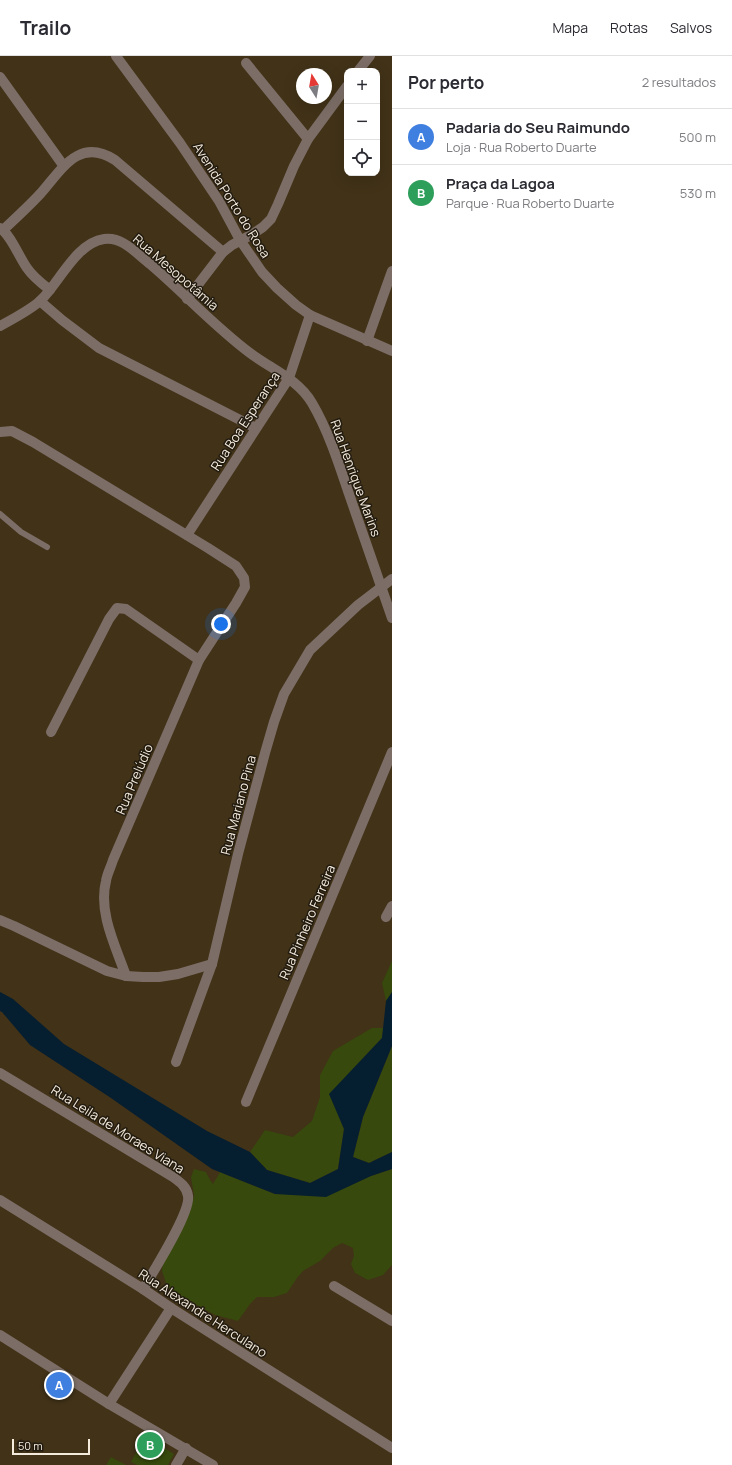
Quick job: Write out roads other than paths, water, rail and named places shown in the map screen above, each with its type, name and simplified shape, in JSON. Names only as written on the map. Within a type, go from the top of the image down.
[{"type":"street","name":"Avenida Porto do Rosa","points":[[116,56],[180,143],[219,201],[240,240],[262,272],[277,288],[310,315],[392,350]]},
{"type":"street","points":[[360,68],[369,56]]},
{"type":"street","points":[[246,63],[308,139]]},
{"type":"street","points":[[0,77],[63,165]]},
{"type":"street","points":[[187,299],[224,252],[240,240],[257,231],[271,219],[294,166],[308,139],[344,90]]},
{"type":"street","points":[[50,290],[32,274],[2,229],[40,194],[63,165],[75,156],[86,152],[96,151],[105,154],[139,179],[224,252]]},
{"type":"street","name":"Rua Mesopotâmia","points":[[0,326],[40,301],[73,260],[86,248],[96,241],[110,239],[120,242],[133,250],[205,316],[251,354],[289,378]]},
{"type":"street","points":[[367,340],[392,271]]},
{"type":"street","points":[[40,301],[99,348],[256,428]]},
{"type":"street","name":"Rua Boa Esperança","points":[[187,535],[289,378],[310,315]]},
{"type":"street","name":"Rua Henrique Marins","points":[[289,378],[312,402],[322,423],[343,475],[392,618]]},
{"type":"street","points":[[0,432],[12,431],[28,439],[187,535]]},
{"type":"street","name":"Rua Prelúdio","points":[[126,976],[107,921],[105,906],[106,882],[113,860],[199,660],[245,587],[244,578],[236,566],[187,535]]},
{"type":"street","name":"Rua Mariano Pina","points":[[176,1062],[212,964],[265,753],[284,694],[310,650],[358,605],[392,579]]},
{"type":"street","points":[[51,732],[109,619],[117,608],[126,609],[199,660]]},
{"type":"street","name":"Rua Pinheiro Ferreira","points":[[246,1102],[392,752]]},
{"type":"street","points":[[386,917],[392,906]]},
{"type":"street","points":[[0,920],[107,971],[126,976],[160,977],[178,974],[212,964]]},
{"type":"street","name":"Rua Leila de Moraes Viana","points":[[0,1073],[173,1177],[186,1189],[188,1201],[184,1215],[143,1289]]},
{"type":"street","name":"Rua Alexandre Herculano","points":[[0,1200],[143,1289],[392,1448]]},
{"type":"street","points":[[334,1286],[392,1321]]},
{"type":"street","points":[[109,1404],[171,1308]]},
{"type":"street","points":[[0,1335],[109,1404],[213,1465]]},
{"type":"street","points":[[176,1465],[186,1448]]},
{"type":"lane","points":[[0,514],[20,532],[47,546]]},
{"type":"water","points":[[0,992],[13,999],[64,1044],[207,1131],[250,1152],[267,1170],[310,1183],[338,1169],[344,1129],[329,1094],[382,1038],[386,1001],[392,992],[392,1046],[363,1117],[353,1157],[369,1163],[392,1152],[392,1169],[371,1176],[326,1197],[275,1194],[212,1169],[111,1098],[30,1045],[0,1011]]},
{"type":"place","name":"Padaria do Seu Raimundo","points":[[59,1385]]},
{"type":"place","name":"Praça da Lagoa","points":[[150,1445]]}]
